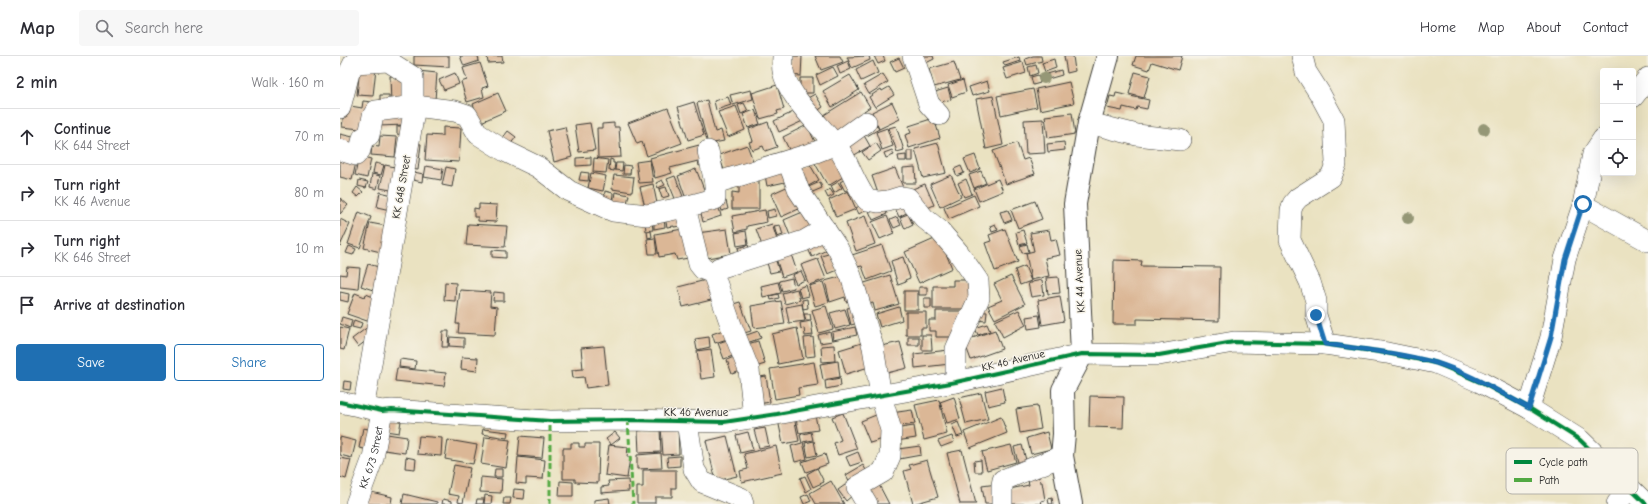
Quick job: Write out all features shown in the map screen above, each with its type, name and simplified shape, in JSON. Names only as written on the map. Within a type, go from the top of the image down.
[{"type":"main road","name":"KK 44 Avenue","points":[[1071,504],[1062,456],[1064,434],[1064,390],[1082,354],[1075,204],[1089,123],[1108,56]]},
{"type":"street","points":[[783,56],[783,72],[792,93],[823,128],[842,154],[860,191],[867,200],[878,202],[901,197],[908,198],[924,218],[939,230],[958,252],[978,281],[979,298],[956,349],[956,382]]},
{"type":"street","points":[[913,56],[929,104],[939,115]]},
{"type":"street","points":[[1302,56],[1306,72],[1334,120],[1336,164],[1331,177],[1298,198],[1293,204],[1291,210],[1290,240],[1310,282],[1316,301],[1316,315],[1325,344]]},
{"type":"street","name":"KK 648 Street","points":[[340,108],[349,73],[354,63],[389,59],[413,77],[412,98],[415,106],[366,394],[372,408]]},
{"type":"street","points":[[1636,92],[1648,78]]},
{"type":"street","points":[[340,150],[356,155],[360,150],[363,138],[369,135],[373,116],[376,111],[415,106],[455,110],[467,115],[478,134],[505,151],[538,167],[569,191],[613,211],[647,215],[715,199],[715,183],[708,151]]},
{"type":"street","points":[[715,183],[788,161],[834,145],[866,122]]},
{"type":"street","points":[[1089,123],[1136,135],[1180,140]]},
{"type":"street","points":[[1529,408],[1551,337],[1565,259],[1583,204],[1593,154],[1602,140]]},
{"type":"street","points":[[788,161],[800,191],[838,249],[851,276],[873,347],[881,396],[891,430],[890,456],[883,472],[857,487],[867,504]]},
{"type":"street","points":[[1583,204],[1648,241]]},
{"type":"street","points":[[685,207],[699,264],[703,269],[713,273],[731,325],[749,370],[754,418]]},
{"type":"street","points":[[713,273],[719,268],[804,241],[825,229]]},
{"type":"street","name":"KK 46 Avenue","points":[[340,402],[372,408],[550,421],[628,420],[724,422],[956,382],[1082,354],[1160,355],[1234,342],[1325,344],[1387,353],[1436,363],[1480,382],[1529,408],[1580,440],[1588,448]]},
{"type":"street","name":"KK 673 Street","points":[[356,504],[373,458],[372,408]]},
{"type":"street","points":[[687,421],[694,470],[702,482],[742,498],[743,504]]},
{"type":"street","points":[[1002,504],[1003,480],[1062,456]]},
{"type":"building","points":[[414,56],[449,56],[449,67],[414,65]]},
{"type":"building","points":[[460,56],[478,56],[479,61],[464,66]]},
{"type":"building","points":[[487,56],[502,56],[503,62],[488,63]]},
{"type":"building","points":[[790,56],[802,56],[801,76],[789,75]]},
{"type":"building","points":[[815,56],[840,56],[843,62],[821,70]]},
{"type":"building","points":[[869,56],[870,60],[852,68],[847,57]]},
{"type":"building","points":[[874,56],[883,56],[885,61],[878,64]]},
{"type":"building","points":[[917,56],[933,56],[934,59],[926,63]]},
{"type":"building","points":[[1033,56],[1041,56],[1042,61],[1027,65],[1025,59]]},
{"type":"building","points":[[1064,56],[1073,56],[1075,71],[1067,73]]},
{"type":"building","points":[[1136,56],[1182,56],[1178,70],[1152,62],[1149,70],[1133,65]]},
{"type":"building","points":[[1019,57],[1020,61],[1005,66],[1003,62]]},
{"type":"building","points":[[899,58],[904,68],[895,72],[890,62]]},
{"type":"building","points":[[1054,59],[1056,68],[1045,72],[1042,63]]},
{"type":"building","points":[[848,61],[851,69],[840,74],[837,66]]},
{"type":"building","points":[[873,61],[878,73],[861,81],[856,70]]},
{"type":"building","points":[[954,62],[960,80],[934,87],[929,69]]},
{"type":"building","points":[[1023,62],[1026,73],[1007,79],[1003,68]]},
{"type":"building","points":[[480,63],[488,86],[482,88],[484,97],[467,102],[461,82],[467,80],[463,68]]},
{"type":"building","points":[[1036,65],[1038,73],[1030,76],[1028,67]]},
{"type":"building","points":[[360,67],[376,68],[373,96],[357,95]]},
{"type":"building","points":[[833,67],[838,76],[820,85],[816,75]]},
{"type":"building","points":[[1061,70],[1062,75],[1048,79],[1047,74]]},
{"type":"building","points":[[418,71],[437,73],[435,100],[416,99]]},
{"type":"building","points":[[1135,72],[1150,76],[1144,98],[1129,94]]},
{"type":"building","points":[[455,73],[459,84],[444,90],[439,80]]},
{"type":"building","points":[[883,74],[888,82],[869,94],[864,85]]},
{"type":"building","points":[[850,75],[859,90],[832,107],[823,91]]},
{"type":"building","points":[[1038,75],[1040,83],[1033,85],[1031,77]]},
{"type":"building","points":[[390,76],[404,76],[404,104],[391,104]]},
{"type":"building","points":[[800,78],[813,78],[813,93],[800,93]]},
{"type":"building","points":[[963,80],[966,92],[952,97],[948,85]]},
{"type":"building","points":[[987,81],[990,91],[972,96],[969,87]]},
{"type":"building","points":[[1069,82],[1074,103],[1040,110],[1036,89]]},
{"type":"building","points":[[777,85],[784,109],[777,111],[778,114],[760,119],[752,93]]},
{"type":"building","points":[[889,87],[894,95],[875,107],[869,97],[881,89],[882,91]]},
{"type":"building","points":[[948,88],[951,99],[939,103],[935,92]]},
{"type":"building","points":[[1033,89],[1037,107],[1001,115],[997,96]]},
{"type":"building","points":[[751,90],[753,99],[733,105],[730,95]]},
{"type":"building","points":[[861,92],[870,107],[864,111],[868,117],[837,136],[824,115]]},
{"type":"building","points":[[498,93],[506,111],[481,122],[473,104]]},
{"type":"building","points":[[1116,93],[1149,100],[1147,109],[1137,107],[1136,110],[1123,107],[1122,111],[1107,108],[1110,96],[1115,97]]},
{"type":"building","points":[[815,94],[823,107],[813,114],[804,100]]},
{"type":"building","points":[[380,95],[389,95],[389,107],[380,107]]},
{"type":"building","points":[[993,96],[1003,145],[986,149],[976,99]]},
{"type":"building","points":[[728,97],[731,105],[716,110],[714,101]]},
{"type":"building","points":[[707,100],[715,132],[721,130],[724,141],[708,144],[697,103]]},
{"type":"building","points":[[363,101],[372,102],[369,130],[342,127],[345,105],[362,108]]},
{"type":"building","points":[[694,102],[704,135],[688,140],[678,107]]},
{"type":"building","points":[[892,102],[900,119],[879,129],[872,112]]},
{"type":"building","points":[[744,103],[748,111],[741,114],[738,105]]},
{"type":"building","points":[[736,106],[745,130],[728,137],[718,112]]},
{"type":"building","points":[[668,108],[682,143],[647,156],[642,142],[637,144],[628,123]]},
{"type":"building","points":[[802,108],[807,119],[779,132],[774,121]]},
{"type":"building","points":[[755,110],[760,124],[748,128],[743,114]]},
{"type":"building","points":[[403,112],[404,125],[379,126],[378,113]]},
{"type":"building","points":[[1072,113],[1075,134],[1048,138],[1045,116]]},
{"type":"building","points":[[934,118],[940,138],[909,148],[905,135],[911,133],[909,126]]},
{"type":"building","points":[[1043,119],[1045,153],[1026,154],[1024,120]]},
{"type":"building","points":[[768,122],[777,147],[765,151],[763,146],[752,150],[749,142],[753,141],[749,129]]},
{"type":"building","points":[[590,123],[595,150],[579,152],[575,125]]},
{"type":"building","points":[[614,123],[614,127],[619,127],[621,157],[598,158],[597,128],[602,128],[602,124]]},
{"type":"building","points":[[875,123],[879,129],[867,136],[863,129]]},
{"type":"building","points":[[807,125],[817,146],[793,158],[783,137]]},
{"type":"building","points":[[397,126],[403,126],[403,135],[397,134]]},
{"type":"building","points":[[896,126],[904,150],[897,152],[889,128]]},
{"type":"building","points":[[443,127],[461,128],[459,162],[425,160],[427,135],[443,136]]},
{"type":"building","points":[[565,127],[572,157],[554,162],[547,131]]},
{"type":"building","points":[[887,128],[893,146],[882,150],[876,132]]},
{"type":"building","points":[[508,131],[516,137],[509,146],[501,140]]},
{"type":"building","points":[[862,132],[870,146],[851,157],[843,145]]},
{"type":"building","points":[[340,134],[353,137],[350,151],[340,148]]},
{"type":"building","points":[[380,136],[397,137],[395,157],[371,155],[372,146],[379,147]]},
{"type":"building","points":[[1064,142],[1065,150],[1048,152],[1047,144]]},
{"type":"building","points":[[412,143],[421,144],[418,170],[409,169]]},
{"type":"building","points":[[876,143],[881,151],[868,160],[862,152]]},
{"type":"building","points":[[938,143],[946,173],[923,178],[915,149]]},
{"type":"building","points":[[1017,143],[1023,160],[1029,158],[1035,174],[1006,184],[993,151]]},
{"type":"building","points":[[703,144],[708,163],[699,166],[698,161],[670,168],[672,173],[655,178],[650,158]]},
{"type":"building","points":[[747,145],[755,166],[726,176],[719,155]]},
{"type":"building","points":[[833,148],[848,174],[828,186],[813,160]]},
{"type":"building","points":[[892,150],[894,155],[886,158],[884,153]]},
{"type":"building","points":[[907,151],[913,151],[913,161],[907,161]]},
{"type":"building","points":[[340,154],[357,158],[352,180],[340,177]]},
{"type":"building","points":[[906,155],[906,161],[899,161],[898,156]]},
{"type":"building","points":[[975,155],[980,169],[970,173],[964,159]]},
{"type":"building","points":[[359,156],[371,159],[367,178],[355,175]]},
{"type":"building","points":[[591,157],[591,165],[576,166],[576,158]]},
{"type":"building","points":[[594,158],[608,160],[606,173],[593,172]]},
{"type":"building","points":[[610,159],[613,160],[613,163],[615,163],[614,171],[609,170]]},
{"type":"building","points":[[650,160],[653,182],[639,183],[636,162]]},
{"type":"building","points":[[375,163],[384,165],[381,175],[373,173]]},
{"type":"building","points":[[616,163],[623,163],[622,171],[615,170]]},
{"type":"building","points":[[809,163],[819,180],[805,188],[796,170]]},
{"type":"building","points":[[385,165],[400,168],[396,191],[380,188]]},
{"type":"building","points":[[624,165],[631,166],[630,174],[623,174]]},
{"type":"building","points":[[426,166],[443,169],[441,180],[424,177]]},
{"type":"building","points":[[961,166],[964,173],[957,176],[954,169]]},
{"type":"building","points":[[446,167],[455,169],[452,187],[442,185]]},
{"type":"building","points":[[782,167],[785,182],[767,186],[764,170]]},
{"type":"building","points":[[915,167],[916,183],[903,183],[903,168]]},
{"type":"building","points":[[895,168],[904,190],[880,199],[872,176]]},
{"type":"building","points":[[696,169],[705,192],[686,199],[678,176]]},
{"type":"building","points":[[981,171],[986,183],[974,188],[969,175]]},
{"type":"building","points":[[414,172],[423,174],[422,182],[413,180]]},
{"type":"building","points":[[581,172],[589,173],[588,181],[579,180]]},
{"type":"building","points":[[591,173],[606,176],[603,191],[588,188]]},
{"type":"building","points":[[372,174],[380,176],[377,189],[370,187]]},
{"type":"building","points":[[614,175],[634,177],[632,192],[612,189]]},
{"type":"building","points":[[951,175],[961,197],[940,207],[930,184]]},
{"type":"building","points":[[675,176],[684,199],[676,201],[667,179]]},
{"type":"building","points":[[849,177],[854,186],[845,191],[840,182]]},
{"type":"building","points":[[966,179],[972,194],[964,197],[958,183]]},
{"type":"building","points":[[998,179],[1003,191],[979,201],[974,189]]},
{"type":"building","points":[[359,180],[368,182],[366,188],[358,186]]},
{"type":"building","points":[[662,180],[665,185],[658,188],[656,183]]},
{"type":"building","points":[[739,182],[759,182],[759,209],[732,209],[732,192],[739,193]]},
{"type":"building","points":[[820,182],[822,188],[808,194],[806,188]]},
{"type":"building","points":[[838,182],[842,188],[834,193],[831,186]]},
{"type":"building","points":[[653,184],[658,208],[646,211],[640,187]]},
{"type":"building","points":[[793,184],[803,207],[781,217],[771,194]]},
{"type":"building","points":[[925,184],[934,205],[919,212],[910,190]]},
{"type":"building","points":[[357,187],[363,192],[358,197],[353,193]]},
{"type":"building","points":[[666,187],[669,196],[662,198],[659,189]]},
{"type":"building","points":[[830,189],[834,195],[828,198],[825,192]]},
{"type":"building","points":[[605,191],[613,193],[612,203],[604,201]]},
{"type":"building","points":[[848,191],[856,209],[836,217],[829,200]]},
{"type":"building","points":[[380,192],[393,195],[390,210],[377,207]]},
{"type":"building","points":[[615,192],[629,195],[626,207],[613,204]]},
{"type":"building","points":[[974,195],[979,206],[949,219],[944,208]]},
{"type":"building","points":[[340,198],[348,205],[340,214]]},
{"type":"building","points":[[726,201],[728,209],[722,211],[719,202]]},
{"type":"building","points":[[1035,201],[1042,219],[1018,228],[1011,210]]},
{"type":"building","points":[[904,203],[908,212],[899,217],[895,208]]},
{"type":"building","points":[[479,204],[497,205],[496,222],[478,221],[478,217],[474,217],[474,208],[479,209]]},
{"type":"building","points":[[718,204],[721,216],[703,222],[700,209]]},
{"type":"building","points":[[861,205],[865,210],[859,214],[856,208]]},
{"type":"building","points":[[883,205],[887,214],[873,220],[869,211]]},
{"type":"building","points":[[775,209],[776,216],[768,218],[767,211]]},
{"type":"building","points":[[684,210],[687,225],[667,227],[664,213]]},
{"type":"building","points":[[765,210],[767,222],[747,226],[747,229],[735,232],[732,216]]},
{"type":"building","points":[[1008,210],[1012,220],[1004,223],[1000,212]]},
{"type":"building","points":[[805,211],[815,234],[793,243],[784,220]]},
{"type":"building","points":[[359,212],[371,217],[360,248],[348,244]]},
{"type":"building","points":[[908,214],[913,225],[905,229],[900,217]]},
{"type":"building","points":[[865,216],[875,244],[856,251],[846,223]]},
{"type":"building","points":[[887,216],[894,233],[880,239],[872,222]]},
{"type":"building","points":[[897,217],[901,225],[894,228],[890,220]]},
{"type":"building","points":[[340,219],[350,224],[340,246]]},
{"type":"building","points":[[664,219],[665,227],[654,229],[654,221]]},
{"type":"building","points":[[645,221],[652,221],[653,230],[646,231]]},
{"type":"building","points":[[370,223],[391,227],[385,253],[364,248]]},
{"type":"building","points":[[468,224],[507,226],[505,247],[466,245]]},
{"type":"building","points":[[772,224],[779,246],[764,251],[756,229]]},
{"type":"building","points":[[995,224],[998,230],[992,232],[990,226]]},
{"type":"building","points":[[780,225],[783,235],[777,237],[774,226]]},
{"type":"building","points":[[688,228],[694,257],[677,260],[675,254],[659,257],[655,234]]},
{"type":"building","points":[[727,229],[731,254],[701,259],[697,233]]},
{"type":"building","points":[[1005,229],[1018,262],[995,271],[985,243],[991,241],[989,235]]},
{"type":"building","points":[[1023,230],[1027,243],[1019,245],[1016,232]]},
{"type":"building","points":[[1049,230],[1051,240],[1056,239],[1060,255],[1045,258],[1049,276],[1031,280],[1026,253],[1034,251],[1030,233]]},
{"type":"building","points":[[651,231],[652,237],[648,238],[647,232]]},
{"type":"building","points":[[746,231],[748,244],[737,246],[735,233]]},
{"type":"building","points":[[824,234],[831,248],[812,257],[805,243]]},
{"type":"building","points":[[939,237],[952,268],[919,283],[905,252]]},
{"type":"building","points":[[655,238],[657,254],[649,254],[647,239]]},
{"type":"building","points":[[1027,244],[1029,252],[1022,253],[1020,246]]},
{"type":"building","points":[[748,245],[752,256],[741,259],[738,248]]},
{"type":"building","points":[[882,245],[891,271],[867,280],[862,266],[857,267],[852,255]]},
{"type":"building","points":[[349,246],[356,249],[353,255],[346,253]]},
{"type":"building","points":[[789,248],[797,272],[782,277],[774,252]]},
{"type":"building","points":[[492,250],[506,251],[506,258],[492,257]]},
{"type":"building","points":[[832,253],[838,270],[828,274],[821,256]]},
{"type":"building","points":[[774,254],[779,271],[770,273],[765,256]]},
{"type":"building","points":[[903,257],[910,278],[905,280],[906,282],[898,285],[891,261]]},
{"type":"building","points":[[818,259],[826,279],[809,285],[801,265]]},
{"type":"building","points":[[1114,260],[1142,261],[1141,266],[1220,267],[1219,321],[1137,319],[1137,324],[1113,324]]},
{"type":"building","points":[[368,264],[386,269],[379,292],[361,286]]},
{"type":"building","points":[[1025,266],[1031,281],[1020,285],[1015,270]]},
{"type":"building","points":[[347,267],[360,268],[358,289],[340,287],[340,274],[346,275]]},
{"type":"building","points":[[801,271],[805,280],[796,284],[792,275]]},
{"type":"building","points":[[847,275],[854,299],[846,302],[845,297],[830,302],[825,281]]},
{"type":"building","points":[[890,275],[899,304],[875,311],[873,303],[864,305],[858,285]]},
{"type":"building","points":[[1011,276],[1025,304],[995,319],[988,306],[1002,300],[994,284]]},
{"type":"building","points":[[1058,277],[1060,293],[1048,294],[1046,278]]},
{"type":"building","points":[[792,278],[794,288],[782,291],[779,281]]},
{"type":"building","points":[[710,279],[715,299],[683,307],[678,287]]},
{"type":"building","points":[[953,280],[971,280],[971,309],[933,309],[933,286],[953,286]]},
{"type":"building","points":[[1042,280],[1044,295],[1031,297],[1028,283]]},
{"type":"building","points":[[445,282],[456,283],[455,301],[444,300]]},
{"type":"building","points":[[778,282],[781,293],[763,297],[761,286]]},
{"type":"building","points":[[823,282],[829,302],[815,306],[809,286]]},
{"type":"building","points":[[806,285],[809,296],[801,298],[798,288]]},
{"type":"building","points":[[919,287],[927,287],[927,295],[919,295]]},
{"type":"building","points":[[797,289],[800,300],[785,304],[782,293]]},
{"type":"building","points":[[460,290],[491,292],[490,306],[497,307],[495,335],[458,333],[459,324],[456,324]]},
{"type":"building","points":[[904,291],[918,291],[918,310],[904,310]]},
{"type":"building","points":[[340,292],[349,294],[348,302],[340,300]]},
{"type":"building","points":[[494,292],[504,293],[504,301],[493,301]]},
{"type":"building","points":[[355,293],[365,297],[366,294],[378,299],[370,322],[347,314]]},
{"type":"building","points":[[778,294],[779,298],[771,300],[770,296]]},
{"type":"building","points":[[1060,296],[1064,321],[1042,325],[1038,300]]},
{"type":"building","points":[[924,298],[931,298],[931,308],[924,308]]},
{"type":"building","points":[[807,299],[808,308],[803,309],[802,300]]},
{"type":"building","points":[[781,301],[785,324],[754,328],[751,306]]},
{"type":"building","points":[[740,302],[751,331],[741,334],[730,305]]},
{"type":"building","points":[[802,304],[805,321],[789,323],[786,307]]},
{"type":"building","points":[[826,306],[833,329],[819,333],[812,310]]},
{"type":"building","points":[[858,306],[862,322],[851,325],[847,308]]},
{"type":"building","points":[[899,307],[902,320],[880,327],[876,314]]},
{"type":"building","points":[[845,309],[850,325],[835,329],[830,313]]},
{"type":"building","points":[[1019,310],[1026,325],[1003,337],[995,321]]},
{"type":"building","points":[[936,311],[961,311],[961,337],[936,337],[936,331],[929,331],[929,320],[936,320]]},
{"type":"building","points":[[976,311],[987,312],[986,321],[975,320]]},
{"type":"building","points":[[906,312],[926,312],[926,328],[921,328],[921,335],[906,335]]},
{"type":"building","points":[[804,314],[810,314],[811,320],[806,320]]},
{"type":"building","points":[[1039,315],[1041,327],[1028,329],[1026,317]]},
{"type":"building","points":[[342,317],[352,320],[350,328],[340,324]]},
{"type":"building","points":[[354,320],[362,323],[360,329],[352,327]]},
{"type":"building","points":[[811,321],[813,335],[805,336],[804,328],[801,329],[800,323]]},
{"type":"building","points":[[987,324],[990,331],[978,335],[975,328]]},
{"type":"building","points":[[369,326],[375,334],[358,347],[352,339]]},
{"type":"building","points":[[340,327],[349,329],[344,350],[340,349]]},
{"type":"building","points":[[855,327],[857,335],[833,340],[832,332]]},
{"type":"building","points":[[797,328],[803,359],[778,364],[772,334]]},
{"type":"building","points":[[726,329],[730,338],[715,343],[712,334]]},
{"type":"building","points":[[995,330],[1002,349],[971,360],[964,341]]},
{"type":"building","points":[[443,331],[449,331],[448,347],[442,347]]},
{"type":"building","points":[[758,331],[761,338],[744,344],[741,337]]},
{"type":"building","points":[[830,332],[832,341],[820,343],[818,335]]},
{"type":"building","points":[[922,335],[931,335],[932,350],[922,350]]},
{"type":"building","points":[[450,337],[464,338],[464,347],[449,346]]},
{"type":"building","points":[[709,337],[710,347],[697,350],[695,339]]},
{"type":"building","points":[[813,337],[815,356],[806,357],[804,338]]},
{"type":"building","points":[[908,337],[919,337],[919,345],[908,345]]},
{"type":"building","points":[[730,339],[736,355],[724,359],[718,343]]},
{"type":"building","points":[[758,341],[765,364],[752,368],[744,345]]},
{"type":"building","points":[[865,342],[872,366],[846,374],[839,350]]},
{"type":"building","points":[[900,342],[907,368],[883,374],[877,347]]},
{"type":"building","points":[[834,345],[835,361],[822,362],[821,346]]},
{"type":"building","points":[[604,346],[608,385],[586,388],[584,377],[573,378],[572,370],[583,369],[581,348]]},
{"type":"building","points":[[711,349],[715,377],[701,379],[697,351]]},
{"type":"building","points":[[949,350],[950,364],[915,368],[914,354]]},
{"type":"building","points":[[740,354],[746,369],[732,374],[727,360]]},
{"type":"building","points":[[462,357],[478,358],[477,371],[461,369]]},
{"type":"building","points":[[400,359],[416,361],[415,369],[399,367]]},
{"type":"building","points":[[838,361],[840,377],[823,380],[820,364]]},
{"type":"building","points":[[814,362],[818,385],[798,388],[799,395],[775,399],[770,369]]},
{"type":"building","points":[[397,368],[446,373],[444,386],[395,381]]},
{"type":"building","points":[[766,376],[770,402],[758,404],[754,378]]},
{"type":"building","points":[[840,378],[841,386],[826,389],[825,381]]},
{"type":"building","points":[[344,381],[351,382],[350,390],[343,389]]},
{"type":"building","points":[[1002,387],[1005,402],[988,406],[985,391]]},
{"type":"building","points":[[981,393],[988,419],[966,424],[959,398]]},
{"type":"building","points":[[1090,396],[1124,397],[1123,428],[1089,427]]},
{"type":"building","points":[[954,397],[960,419],[947,423],[940,402]]},
{"type":"building","points":[[939,400],[947,434],[924,440],[915,405]]},
{"type":"building","points":[[1037,406],[1041,429],[1020,433],[1016,409]]},
{"type":"building","points":[[912,410],[915,424],[894,427],[891,413]]},
{"type":"building","points":[[843,413],[857,449],[838,455],[834,443],[841,440],[832,417]]},
{"type":"building","points":[[881,413],[886,438],[870,443],[861,421]]},
{"type":"building","points":[[815,415],[818,430],[799,433],[796,419]]},
{"type":"building","points":[[794,417],[799,441],[783,444],[778,420]]},
{"type":"building","points":[[1001,417],[1007,433],[970,448],[964,432]]},
{"type":"building","points":[[387,418],[401,421],[399,433],[385,431]]},
{"type":"building","points":[[958,422],[963,435],[957,437],[952,425]]},
{"type":"building","points":[[678,426],[679,454],[663,455],[661,427]]},
{"type":"building","points":[[914,426],[916,438],[896,441],[894,429]]},
{"type":"building","points":[[363,428],[374,430],[370,450],[359,448]]},
{"type":"building","points":[[765,428],[769,446],[759,448],[754,430]]},
{"type":"building","points":[[483,429],[508,432],[507,438],[482,434]]},
{"type":"building","points":[[660,429],[661,452],[639,453],[638,431]]},
{"type":"building","points":[[615,432],[620,438],[611,445],[606,439]]},
{"type":"building","points":[[748,432],[753,450],[740,453],[736,435]]},
{"type":"building","points":[[811,432],[813,440],[803,442],[807,459],[795,462],[791,446],[802,443],[800,435]]},
{"type":"building","points":[[1047,432],[1051,449],[1031,454],[1027,438]]},
{"type":"building","points":[[387,434],[407,437],[405,453],[384,450]]},
{"type":"building","points":[[419,436],[442,438],[441,456],[417,454]]},
{"type":"building","points":[[520,436],[544,438],[542,458],[518,456]]},
{"type":"building","points":[[727,436],[737,476],[716,481],[706,441]]},
{"type":"building","points":[[952,436],[954,442],[941,447],[938,441]]},
{"type":"building","points":[[340,437],[356,441],[352,458],[340,455]]},
{"type":"building","points":[[485,437],[510,440],[506,468],[481,464]]},
{"type":"building","points":[[448,440],[477,445],[473,464],[445,459]]},
{"type":"building","points":[[814,441],[817,455],[808,457],[805,443]]},
{"type":"building","points":[[571,443],[579,443],[579,447],[585,447],[585,444],[599,444],[598,483],[575,482],[575,479],[563,479],[563,448],[571,448]]},
{"type":"building","points":[[609,445],[628,447],[627,457],[630,457],[627,478],[605,475]]},
{"type":"building","points":[[1011,445],[1016,462],[987,470],[982,452]]},
{"type":"building","points":[[1022,445],[1027,464],[1019,466],[1014,447]]},
{"type":"building","points":[[776,446],[782,473],[742,482],[740,471],[748,469],[744,454]]},
{"type":"building","points":[[920,446],[921,455],[899,459],[898,449]]},
{"type":"building","points":[[962,450],[976,504],[960,504],[947,453]]},
{"type":"building","points":[[858,452],[862,462],[850,466],[846,457]]},
{"type":"building","points":[[661,453],[662,468],[637,469],[637,455]]},
{"type":"building","points":[[825,454],[828,464],[806,472],[802,462]]},
{"type":"building","points":[[680,456],[680,466],[668,467],[667,457]]},
{"type":"building","points":[[406,457],[416,459],[415,469],[405,468]]},
{"type":"building","points":[[518,457],[545,460],[543,479],[526,478],[526,484],[516,483]]},
{"type":"building","points":[[340,458],[351,460],[346,479],[340,477]]},
{"type":"building","points":[[927,460],[938,497],[913,504],[904,471],[911,469],[909,465]]},
{"type":"building","points":[[981,460],[982,472],[975,472],[974,461]]},
{"type":"building","points":[[454,465],[470,468],[463,503],[458,502],[459,496],[448,494]]},
{"type":"building","points":[[863,465],[870,477],[852,486],[846,475]]},
{"type":"building","points":[[817,468],[824,482],[813,487],[807,474]]},
{"type":"building","points":[[495,469],[502,469],[502,477],[494,477]]},
{"type":"building","points":[[643,470],[676,470],[676,488],[672,488],[672,497],[655,497],[655,503],[637,503],[637,487],[643,487]]},
{"type":"building","points":[[805,476],[811,489],[806,492],[800,478]]},
{"type":"building","points":[[481,477],[502,479],[501,493],[480,492]]},
{"type":"building","points":[[1039,477],[1040,482],[1042,482],[1045,500],[1041,501],[1042,504],[1008,504],[1005,490],[1029,485],[1028,480]]},
{"type":"building","points":[[628,480],[629,491],[601,493],[601,487],[609,486],[608,481]]},
{"type":"building","points":[[560,481],[573,482],[573,496],[559,496]]},
{"type":"building","points":[[831,481],[844,504],[816,504],[810,493]]},
{"type":"building","points":[[877,481],[889,504],[874,504],[865,487]]},
{"type":"building","points":[[997,484],[1000,504],[985,504],[982,486]]},
{"type":"building","points":[[845,485],[854,494],[846,501],[838,490]]},
{"type":"building","points":[[514,489],[525,490],[524,499],[513,498]]},
{"type":"building","points":[[367,491],[392,497],[391,504],[367,504]]},
{"type":"building","points":[[404,494],[437,502],[437,504],[402,504]]},
{"type":"building","points":[[808,494],[811,501],[804,504],[801,497]]},
{"type":"building","points":[[485,495],[492,496],[491,504],[484,504]]},
{"type":"building","points":[[504,498],[511,498],[510,504],[503,504]]},
{"type":"building","points":[[609,498],[610,504],[594,504],[594,500]]},
{"type":"building","points":[[1052,498],[1053,504],[1049,504],[1048,499]]},
{"type":"building","points":[[443,499],[452,501],[452,504],[442,504]]},
{"type":"building","points":[[477,499],[484,499],[483,504],[476,504]]},
{"type":"marked path","points":[[628,420],[633,504]]},
{"type":"marked path","points":[[550,421],[550,504]]},
{"type":"cycle path","points":[[340,402],[382,411],[392,410],[550,421],[628,420],[724,422],[956,382],[1082,354],[1159,355],[1234,342],[1325,344],[1387,353],[1436,363],[1480,382],[1529,408],[1580,440],[1588,448]]},
{"type":"cycle path","points":[[1636,494],[1646,504]]},
{"type":"route","points":[[1316,315],[1325,344],[1387,353],[1436,363],[1480,382],[1529,408],[1551,337],[1565,259],[1583,204]]}]
